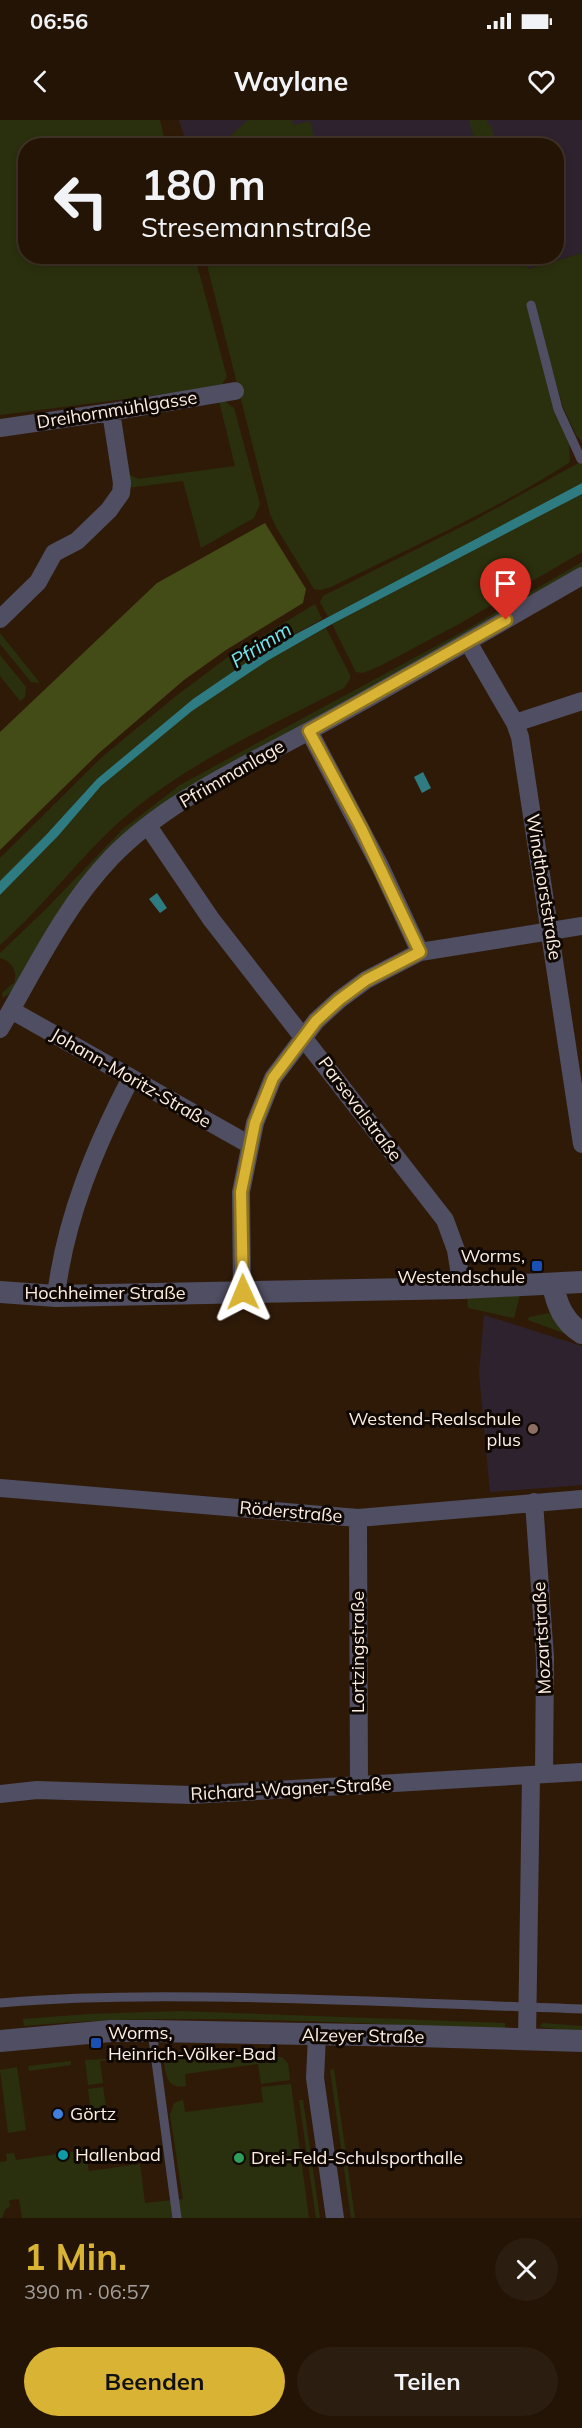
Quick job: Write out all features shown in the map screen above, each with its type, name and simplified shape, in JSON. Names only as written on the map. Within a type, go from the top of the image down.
[{"type":"street","name":"Dreihornmühlgasse","points":[[0,428],[235,391]]},
{"type":"street","points":[[0,619],[38,582],[54,554],[78,541],[109,510],[121,493],[121,468],[111,412]]},
{"type":"street","name":"Pfrimmanlage","points":[[0,1029],[60,926],[84,890],[112,857],[148,826],[206,786],[309,731],[582,576]]},
{"type":"street","name":"Windthorststraße","points":[[468,642],[515,723],[520,737],[582,1144]]},
{"type":"street","points":[[515,723],[582,701]]},
{"type":"street","points":[[309,731],[375,857],[420,952]]},
{"type":"street","name":"Parsevalstraße","points":[[148,826],[211,920],[304,1036],[445,1220],[456,1250],[462,1288]]},
{"type":"street","points":[[243,1292],[241,1192],[255,1123],[273,1078],[304,1036],[339,1000],[366,980],[420,952],[582,926]]},
{"type":"street","name":"Johann-Moritz-Straße","points":[[11,1010],[250,1145]]},
{"type":"street","points":[[56,1296],[59,1271],[69,1229],[89,1165],[131,1078]]},
{"type":"street","name":"Hochheimer Straße","points":[[0,1292],[56,1296],[462,1288],[582,1282]]},
{"type":"street","points":[[553,1285],[564,1317],[582,1333]]},
{"type":"street","name":"Röderstraße","points":[[0,1488],[358,1518],[582,1498]]},
{"type":"street","name":"Mozartstraße","points":[[527,2040],[545,1658],[534,1502]]},
{"type":"street","name":"Lortzingstraße","points":[[358,1518],[359,1786]]},
{"type":"street","name":"Richard-Wagner-Straße","points":[[0,1794],[37,1790],[190,1795],[582,1772]]},
{"type":"street","name":"Alzeyer Straße","points":[[0,2041],[111,2031],[152,2031],[582,2041]]},
{"type":"street","points":[[317,2036],[315,2078],[335,2218]]},
{"type":"lane","points":[[531,305],[558,409],[581,459]]},
{"type":"lane","points":[[0,2003],[126,1996],[236,1997],[582,2009]]},
{"type":"lane","points":[[152,2031],[177,2218]]},
{"type":"shaded area","points":[[179,120],[248,120],[229,138],[185,138]]},
{"type":"shaded area","points":[[292,120],[582,120],[582,253],[564,258],[564,138],[297,138]]},
{"type":"shaded area","points":[[526,264],[544,264],[527,269]]},
{"type":"shaded area","name":"Westend-Realschule plus","points":[[484,1315],[582,1346],[582,1485],[490,1492],[479,1373]]},
{"type":"green space","points":[[0,120],[160,120],[164,138],[18,138],[18,264],[197,264],[227,377],[220,387],[0,415]]},
{"type":"green space","points":[[248,120],[292,120],[294,125],[310,121],[314,137],[310,138],[228,138]]},
{"type":"green space","points":[[469,120],[487,120],[494,138],[474,138]]},
{"type":"green space","points":[[582,253],[582,441],[576,435],[563,407],[533,304],[554,403],[569,444],[570,462],[512,497],[452,528],[331,587],[321,590],[314,589],[270,514],[207,264],[526,264],[528,269],[545,264],[564,264],[564,258]]},
{"type":"green space","points":[[223,400],[234,408],[260,504],[254,518],[201,548],[183,481],[127,488],[128,474],[138,479],[235,466],[219,401]]},
{"type":"green space","points":[[582,461],[582,483],[328,617],[320,602],[323,596],[473,521]]},
{"type":"green space","points":[[582,494],[582,552],[459,624],[380,666],[363,673],[356,672],[332,624]]},
{"type":"green space","points":[[265,523],[306,589],[303,603],[226,650],[184,680],[99,753],[0,850],[0,732],[157,583]]},
{"type":"green space","points":[[582,562],[582,570],[162,808],[13,991],[3,998],[2,993],[14,984],[15,975],[11,965],[0,958],[0,953],[123,829],[180,785],[462,632]]},
{"type":"green space","points":[[315,604],[322,619],[262,652],[193,699],[97,779],[0,881],[0,858],[102,757],[228,657]]},
{"type":"green space","points":[[326,628],[350,675],[344,688],[264,728],[162,788],[119,822],[0,945],[0,895],[58,836],[101,786],[192,711],[267,661]]},
{"type":"green space","points":[[0,633],[40,683],[31,682],[0,644]]},
{"type":"green space","points":[[0,655],[26,687],[25,697],[20,701],[0,676]]},
{"type":"green space","points":[[520,1295],[514,1318],[468,1308],[467,1296]]},
{"type":"green space","points":[[549,1313],[566,1334],[528,1320],[529,1317]]},
{"type":"green space","points":[[180,2011],[505,2023],[505,2029],[204,2019],[144,2019],[24,2026],[23,2019]]},
{"type":"green space","points":[[543,2023],[582,2026],[582,2032],[539,2027]]},
{"type":"green space","points":[[163,2056],[282,2057],[288,2063],[290,2080],[261,2084],[258,2064],[185,2074],[186,2086],[179,2087],[170,2082]]},
{"type":"green space","points":[[149,2057],[100,2061],[103,2083],[88,2085],[85,2060]]},
{"type":"green space","points":[[71,2061],[71,2065],[29,2071],[28,2066]]},
{"type":"green space","points":[[17,2067],[26,2130],[8,2133],[0,2070]]},
{"type":"green space","points":[[334,2069],[355,2218],[351,2218],[330,2070]]},
{"type":"green space","points":[[291,2084],[309,2218],[22,2218],[19,2199],[9,2200],[10,2206],[0,2218],[0,2162],[7,2161],[6,2154],[14,2153],[16,2160],[85,2150],[89,2171],[140,2164],[145,2203],[183,2199],[170,2115],[174,2103],[183,2100],[185,2112],[263,2102],[261,2087]]},
{"type":"green space","points":[[103,2087],[107,2114],[92,2117],[88,2089]]},
{"type":"green space","points":[[299,2100],[303,2100],[320,2218],[316,2218]]},
{"type":"water","points":[[582,483],[582,494],[332,624],[267,661],[192,711],[101,786],[58,836],[0,895],[0,881],[97,779],[193,699],[262,652]]},
{"type":"water","points":[[423,772],[431,788],[422,793],[414,777]]},
{"type":"water","points":[[157,893],[167,908],[160,913],[149,899]]},
{"type":"place","name":"Worms, Westendschule","points":[[537,1266]]},
{"type":"place","name":"Westend-Realschule plus","points":[[533,1429]]},
{"type":"place","name":"Worms, Heinrich-Völker-Bad","points":[[96,2043]]},
{"type":"place","name":"Görtz","points":[[58,2114]]},
{"type":"place","name":"Hallenbad","points":[[63,2155]]},
{"type":"place","name":"Drei-Feld-Schulsporthalle","points":[[239,2158]]},
{"type":"route","points":[[243,1292],[241,1192],[244,1169],[255,1123],[273,1078],[316,1021],[339,1000],[366,980],[420,952],[361,828],[309,731],[506,620]]},
{"type":"water label","name":"Pfrimm","points":[[261,645]]}]
